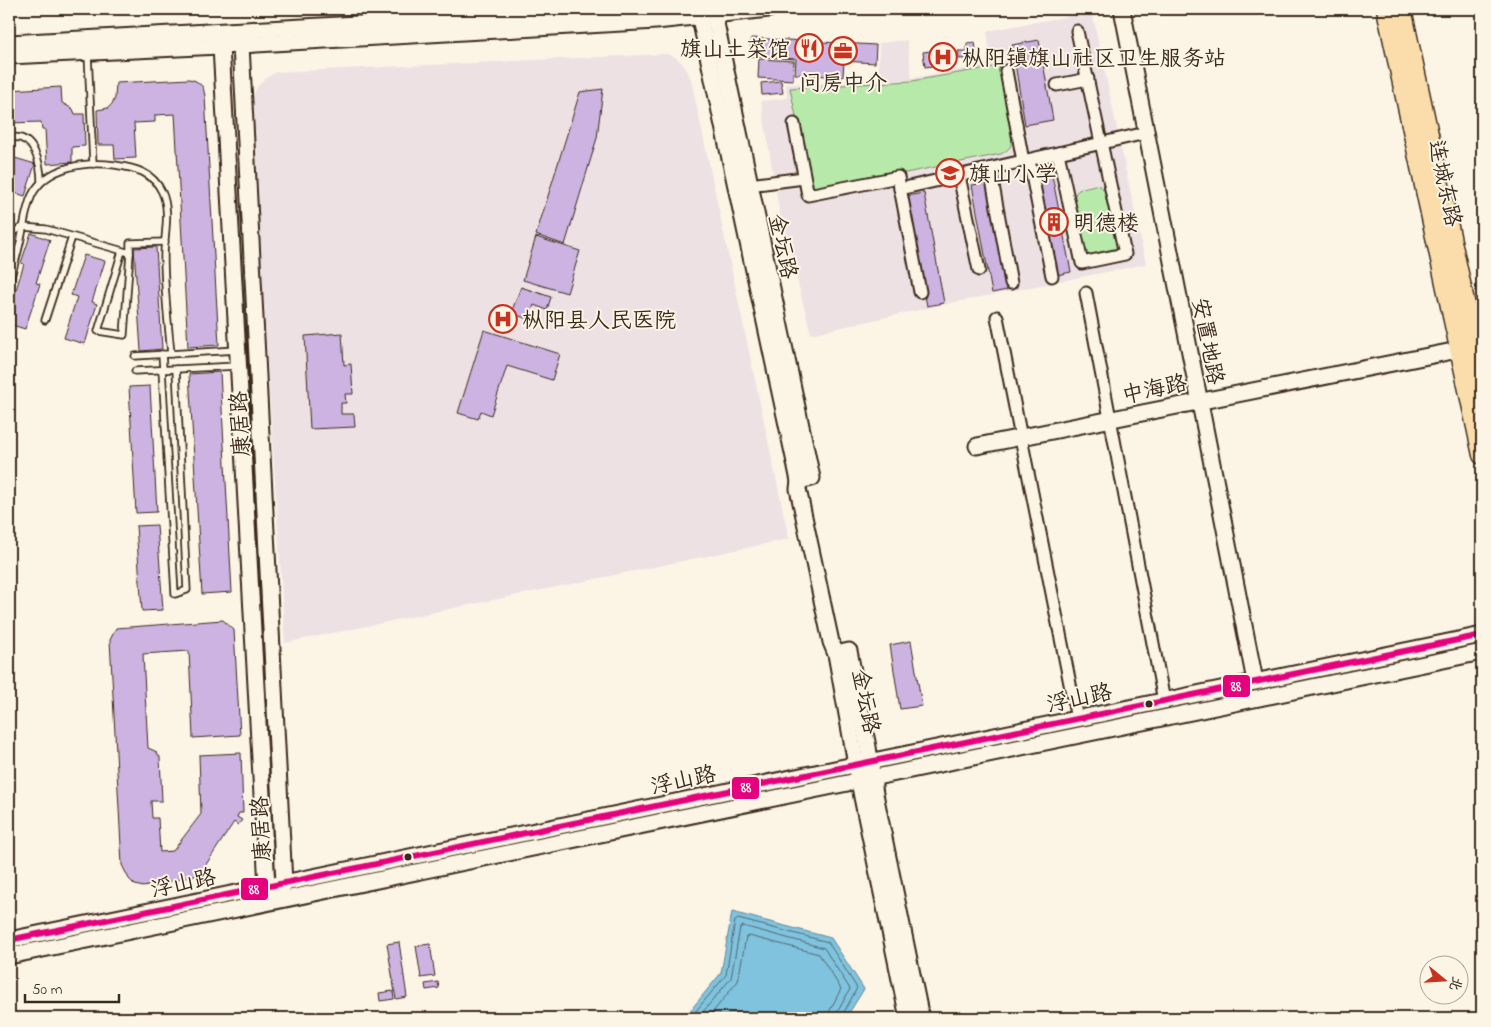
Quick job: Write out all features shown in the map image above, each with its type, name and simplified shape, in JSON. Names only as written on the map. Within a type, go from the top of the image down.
[{"type":"main road","points":[[9,43],[629,9]]},
{"type":"main road","points":[[9,56],[241,45],[656,21],[706,12],[769,9]]},
{"type":"main road","name":"安置地路","points":[[1122,9],[1255,682]]},
{"type":"main road","name":"连城东路","points":[[1386,9],[1482,455]]},
{"type":"main road","name":"连城东路","points":[[1402,9],[1482,380]]},
{"type":"main road","name":"金坛路","points":[[706,12],[749,185],[806,480]]},
{"type":"main road","name":"金坛路","points":[[706,12],[806,480]]},
{"type":"main road","points":[[231,32],[241,45]]},
{"type":"main road","points":[[221,46],[231,32]]},
{"type":"main road","name":"康居路","points":[[241,45],[284,883],[277,900]]},
{"type":"main road","name":"康居路","points":[[221,46],[267,886],[277,900]]},
{"type":"main road","name":"中海路","points":[[977,446],[1458,350]]},
{"type":"main road","name":"金坛路","points":[[806,480],[798,489],[831,642],[843,652],[908,1018]]},
{"type":"main road","name":"浮山路","points":[[9,940],[1482,635]]},
{"type":"main road","name":"浮山路","points":[[9,956],[1482,652]]},
{"type":"main road","name":"金坛路","points":[[866,779],[922,1018]]},
{"type":"street","points":[[1058,153],[1082,263],[1125,254],[1077,31]]},
{"type":"street","points":[[1006,71],[1052,276]]},
{"type":"street","points":[[1057,85],[1088,79]]},
{"type":"street","points":[[794,124],[808,195],[898,176],[920,292]]},
{"type":"street","points":[[900,189],[1146,133]]},
{"type":"street","points":[[990,169],[1011,283]]},
{"type":"street","points":[[959,176],[978,270]]},
{"type":"street","points":[[749,185],[804,178]]},
{"type":"street","points":[[1086,293],[1164,701]]},
{"type":"street","points":[[997,318],[1077,719]]},
{"type":"lane","points":[[88,52],[93,164]]},
{"type":"lane","points":[[9,138],[21,138],[31,145],[37,156],[41,182]]},
{"type":"lane","points":[[9,283],[27,209],[32,195],[41,182],[51,174],[65,169],[93,164],[130,168],[146,173],[157,182],[166,206],[164,255],[170,354]]},
{"type":"lane","points":[[9,234],[23,227],[46,229],[130,253]]},
{"type":"lane","points":[[45,320],[72,237]]},
{"type":"lane","points":[[122,251],[98,331],[124,335],[130,244],[165,242]]},
{"type":"lane","points":[[135,356],[237,350]]},
{"type":"lane","points":[[162,354],[175,594],[187,590],[176,369]]},
{"type":"lane","points":[[135,371],[238,366]]},
{"type":"lane","points":[[165,433],[179,432]]},
{"type":"lane","points":[[168,483],[182,482]]},
{"type":"lane","points":[[172,541],[185,540]]},
{"type":"shaded area","name":"旗山小学","points":[[1092,12],[1146,264],[937,306],[811,334],[779,210],[761,101],[787,98],[786,84],[878,81],[879,43],[907,40],[912,78],[991,64],[987,31]]},
{"type":"shaded area","name":"枞阳县人民医院","points":[[666,54],[675,57],[682,63],[691,79],[789,539],[285,643],[251,100],[257,87],[276,72]]},
{"type":"green space","points":[[999,66],[1011,132],[1010,147],[1001,154],[825,189],[814,188],[810,183],[790,88],[912,81]]},
{"type":"green space","points":[[1095,185],[1100,186],[1104,190],[1117,248],[1087,255],[1074,196],[1080,189]]},
{"type":"water","points":[[732,912],[831,938],[864,989],[846,1018],[684,1018],[721,973]]},
{"type":"building","points":[[751,38],[876,45],[875,63],[844,61],[843,77],[795,74],[796,59],[750,56]]},
{"type":"building","points":[[1039,40],[1053,120],[1025,125],[1012,45]]},
{"type":"building","points":[[975,42],[977,58],[959,59],[958,51],[967,51],[967,43]]},
{"type":"building","points":[[952,48],[954,63],[925,67],[923,52]]},
{"type":"building","points":[[759,59],[794,61],[793,80],[758,78]]},
{"type":"building","points":[[189,79],[196,81],[203,87],[205,96],[219,345],[188,347],[175,114],[155,115],[155,122],[134,123],[136,158],[115,159],[114,145],[98,145],[97,110],[108,108],[112,104],[115,98],[116,83]]},
{"type":"building","points":[[781,81],[783,93],[762,95],[761,83]]},
{"type":"building","points":[[61,87],[62,103],[73,109],[75,114],[84,114],[85,146],[72,147],[72,162],[47,164],[45,129],[42,129],[41,122],[9,123],[9,90]]},
{"type":"building","points":[[603,89],[597,138],[565,245],[536,235],[580,92]]},
{"type":"building","points":[[15,158],[35,164],[25,196],[15,193],[9,211],[9,177]]},
{"type":"building","name":"明德楼","points":[[1051,170],[1071,272],[1057,275],[1037,173]]},
{"type":"building","points":[[987,183],[1007,290],[992,293],[972,185]]},
{"type":"building","points":[[924,193],[944,303],[927,306],[906,196]]},
{"type":"building","points":[[31,233],[50,240],[36,283],[40,284],[25,329],[9,324],[9,312],[24,264],[21,263]]},
{"type":"building","points":[[536,237],[580,251],[567,293],[523,280]]},
{"type":"building","points":[[156,247],[162,349],[141,351],[134,248]]},
{"type":"building","points":[[84,255],[105,261],[92,302],[97,304],[85,344],[64,338],[77,297],[71,295]]},
{"type":"building","points":[[521,287],[551,297],[547,310],[534,305],[528,319],[511,313]]},
{"type":"building","points":[[484,330],[560,354],[552,380],[507,366],[491,415],[481,411],[478,419],[458,413]]},
{"type":"building","points":[[342,333],[344,365],[351,364],[353,394],[345,394],[346,403],[341,403],[341,414],[354,414],[355,427],[310,429],[305,336]]},
{"type":"building","points":[[220,372],[232,592],[202,594],[189,374]]},
{"type":"building","points":[[150,386],[157,512],[136,513],[129,387]]},
{"type":"building","points":[[157,525],[163,610],[142,611],[136,526]]},
{"type":"building","points":[[223,620],[234,630],[240,735],[193,738],[189,651],[143,654],[148,748],[155,751],[160,757],[162,801],[151,801],[152,818],[158,818],[160,852],[173,851],[201,814],[199,755],[241,753],[243,813],[239,813],[237,817],[242,820],[238,825],[234,822],[205,866],[208,869],[205,874],[201,871],[199,875],[143,887],[135,885],[129,879],[122,865],[110,640],[116,628]]},
{"type":"building","points":[[911,641],[922,706],[900,709],[890,645]]},
{"type":"building","points":[[399,942],[407,997],[396,999],[387,944]]},
{"type":"building","points":[[430,944],[435,976],[421,978],[416,946]]},
{"type":"building","points":[[438,982],[439,988],[426,990],[425,984]]},
{"type":"building","points":[[393,991],[394,999],[380,1001],[379,993]]},
{"type":"transit line","name":"88","points":[[9,940],[1482,635]]},
{"type":"place","name":"旗山土菜馆","points":[[809,48]]},
{"type":"place","name":"问房中介","points":[[843,51]]},
{"type":"place","name":"枞阳镇旗山社区卫生服务站","points":[[943,57]]},
{"type":"place","name":"旗山小学","points":[[950,173]]},
{"type":"place","name":"明德楼","points":[[1054,222]]},
{"type":"place","name":"枞阳县人民医院","points":[[503,319]]}]
